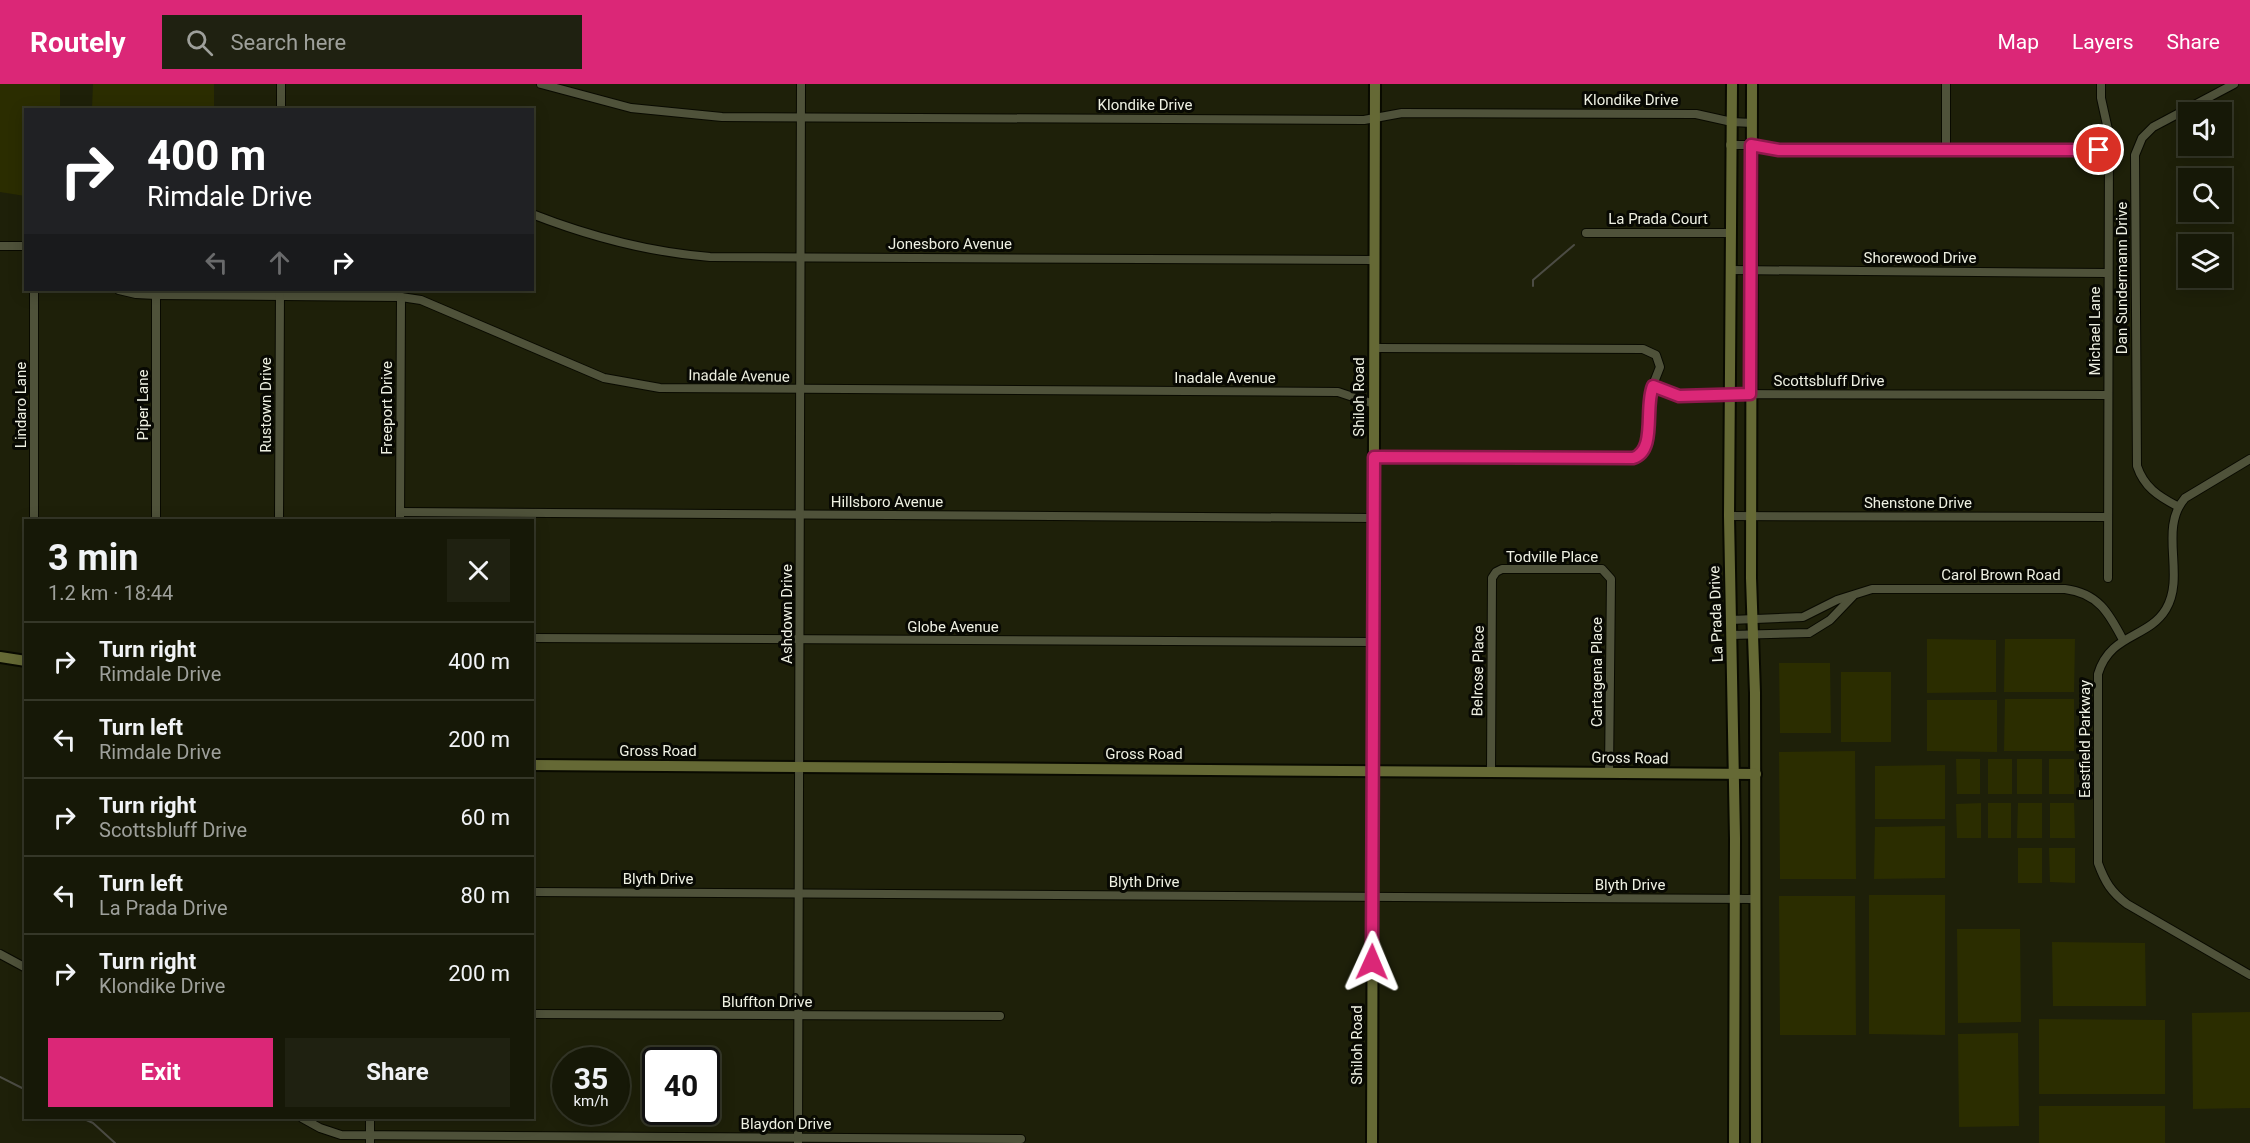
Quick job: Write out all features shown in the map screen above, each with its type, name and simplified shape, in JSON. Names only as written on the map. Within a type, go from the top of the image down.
[{"type":"street","points":[[281,84],[281,108]]},
{"type":"street","name":"Klondike Drive","points":[[542,84],[594,99],[669,113],[722,117],[1374,118],[1402,113],[1696,114],[1732,122],[1752,123]]},
{"type":"street","name":"Ashdown Drive","points":[[798,1140],[801,84]]},
{"type":"street","name":"Shiloh Road","points":[[1372,1143],[1375,84]]},
{"type":"street","name":"La Prada Drive","points":[[1732,84],[1729,516],[1735,899],[1734,1143]]},
{"type":"street","points":[[1752,84],[1750,394],[1756,774],[1756,1143]]},
{"type":"street","points":[[1946,84],[1946,150]]},
{"type":"street","name":"Michael Lane","points":[[2101,84],[2109,150],[2108,578]]},
{"type":"street","name":"Dan Sundermann Drive","points":[[2177,506],[2151,490],[2141,480],[2137,465],[2136,155],[2142,138],[2153,127],[2234,84]]},
{"type":"street","points":[[1730,145],[1751,145],[1779,150],[2109,150]]},
{"type":"street","name":"Jonesboro Avenue","points":[[534,215],[611,242],[663,253],[710,257],[1374,260]]},
{"type":"street","name":"La Prada Court","points":[[1586,233],[1730,233]]},
{"type":"street","points":[[0,246],[24,246]]},
{"type":"street","name":"Shorewood Drive","points":[[1731,270],[2108,273]]},
{"type":"street","name":"Lindaro Lane","points":[[34,291],[34,519]]},
{"type":"street","name":"Inadale Avenue","points":[[123,291],[136,294],[280,292],[401,297],[421,300],[604,378],[631,385],[660,388],[1338,392],[1374,404]]},
{"type":"street","name":"Piper Lane","points":[[156,292],[156,519]]},
{"type":"street","name":"Rustown Drive","points":[[279,519],[280,292]]},
{"type":"street","name":"Freeport Drive","points":[[400,516],[401,297]]},
{"type":"street","points":[[1374,348],[1643,349],[1656,355],[1659,361],[1658,377],[1648,405],[1646,449],[1640,456],[1633,458],[1374,457]]},
{"type":"street","name":"Scottsbluff Drive","points":[[1653,386],[1679,396],[1729,394],[2108,395]]},
{"type":"street","points":[[2177,506],[2185,498],[2250,459]]},
{"type":"street","name":"Eastfield Parkway","points":[[2177,506],[2173,525],[2172,597],[2159,617],[2114,645],[2102,660],[2098,674],[2098,863],[2111,892],[2127,904],[2250,975]]},
{"type":"street","name":"Hillsboro Avenue","points":[[400,516],[801,515],[1373,518]]},
{"type":"street","name":"Shenstone Drive","points":[[1729,516],[2108,517]]},
{"type":"street","name":"Todville Place","points":[[1496,572],[1502,569],[1602,569],[1608,573]]},
{"type":"street","name":"Belrose Place","points":[[1491,772],[1492,578],[1496,572]]},
{"type":"street","name":"Cartagena Place","points":[[1608,573],[1611,579],[1610,773]]},
{"type":"street","name":"Carol Brown Road","points":[[1730,620],[1803,617],[1856,592],[1881,588],[2074,590],[2089,595],[2100,603],[2108,612],[2123,640]]},
{"type":"street","points":[[1731,635],[1797,634],[1820,628],[1856,592]]},
{"type":"street","name":"Globe Avenue","points":[[534,639],[1373,642]]},
{"type":"street","points":[[0,657],[24,661]]},
{"type":"street","name":"Gross Road","points":[[534,765],[1756,774]]},
{"type":"street","name":"Blyth Drive","points":[[534,892],[1755,899]]},
{"type":"street","points":[[0,954],[24,967]]},
{"type":"street","name":"Bluffton Drive","points":[[534,1014],[1000,1016]]},
{"type":"street","points":[[1734,1088],[1756,1089]]},
{"type":"street","points":[[304,1119],[320,1128],[341,1135],[370,1139],[370,1119]]},
{"type":"street","name":"Blaydon Drive","points":[[370,1139],[1021,1139]]},
{"type":"shaded area","points":[[0,84],[60,84],[60,108],[24,108],[24,196],[0,192]]},
{"type":"shaded area","points":[[93,84],[214,84],[214,108],[92,108]]},
{"type":"shaded area","points":[[1927,639],[1996,640],[1996,692],[1927,693]]},
{"type":"shaded area","points":[[2005,639],[2075,639],[2074,692],[2004,692]]},
{"type":"shaded area","points":[[1779,663],[1830,663],[1831,733],[1780,733]]},
{"type":"shaded area","points":[[1841,672],[1891,672],[1891,742],[1841,742]]},
{"type":"shaded area","points":[[2005,699],[2074,699],[2074,751],[2004,751]]},
{"type":"shaded area","points":[[1927,700],[1997,700],[1997,752],[1927,751]]},
{"type":"shaded area","points":[[1855,751],[1856,879],[1780,879],[1779,752]]},
{"type":"shaded area","points":[[1956,759],[1980,759],[1980,794],[1957,794]]},
{"type":"shaded area","points":[[1988,759],[2012,759],[2012,794],[1988,794]]},
{"type":"shaded area","points":[[2017,759],[2042,759],[2042,794],[2017,794]]},
{"type":"shaded area","points":[[2049,759],[2074,759],[2074,794],[2049,794]]},
{"type":"shaded area","points":[[1945,765],[1945,819],[1875,819],[1875,766]]},
{"type":"shaded area","points":[[1981,803],[1981,838],[1957,838],[1956,804]]},
{"type":"shaded area","points":[[1988,803],[2011,803],[2011,838],[1988,838]]},
{"type":"shaded area","points":[[2018,803],[2042,803],[2042,838],[2017,838]]},
{"type":"shaded area","points":[[2050,803],[2074,803],[2075,838],[2050,838]]},
{"type":"shaded area","points":[[1945,826],[1945,878],[1874,879],[1875,827]]},
{"type":"shaded area","points":[[2018,848],[2042,848],[2042,883],[2018,883]]},
{"type":"shaded area","points":[[2049,848],[2075,848],[2075,883],[2050,882]]},
{"type":"shaded area","points":[[1869,895],[1945,895],[1945,1035],[1869,1034]]},
{"type":"shaded area","points":[[1779,896],[1855,896],[1856,1035],[1780,1035]]},
{"type":"shaded area","points":[[1957,929],[2020,929],[2021,1022],[1958,1023]]},
{"type":"shaded area","points":[[2052,942],[2145,943],[2146,1006],[2053,1006]]},
{"type":"shaded area","points":[[2250,1012],[2250,1108],[2193,1109],[2192,1013]]},
{"type":"shaded area","points":[[2039,1019],[2165,1020],[2165,1094],[2039,1094]]},
{"type":"shaded area","points":[[2018,1033],[2019,1126],[1959,1127],[1958,1034]]},
{"type":"shaded area","points":[[2039,1106],[2165,1106],[2165,1143],[2039,1143]]},
{"type":"waterway","points":[[1533,286],[1533,280],[1574,245]]},
{"type":"waterway","points":[[0,1077],[24,1089]]},
{"type":"waterway","points":[[84,1119],[93,1123],[115,1143]]},
{"type":"route","points":[[1372,962],[1374,457],[1633,458],[1640,456],[1646,449],[1649,395],[1653,386],[1660,391],[1679,396],[1750,394],[1751,145],[1779,150],[2099,150]]}]
